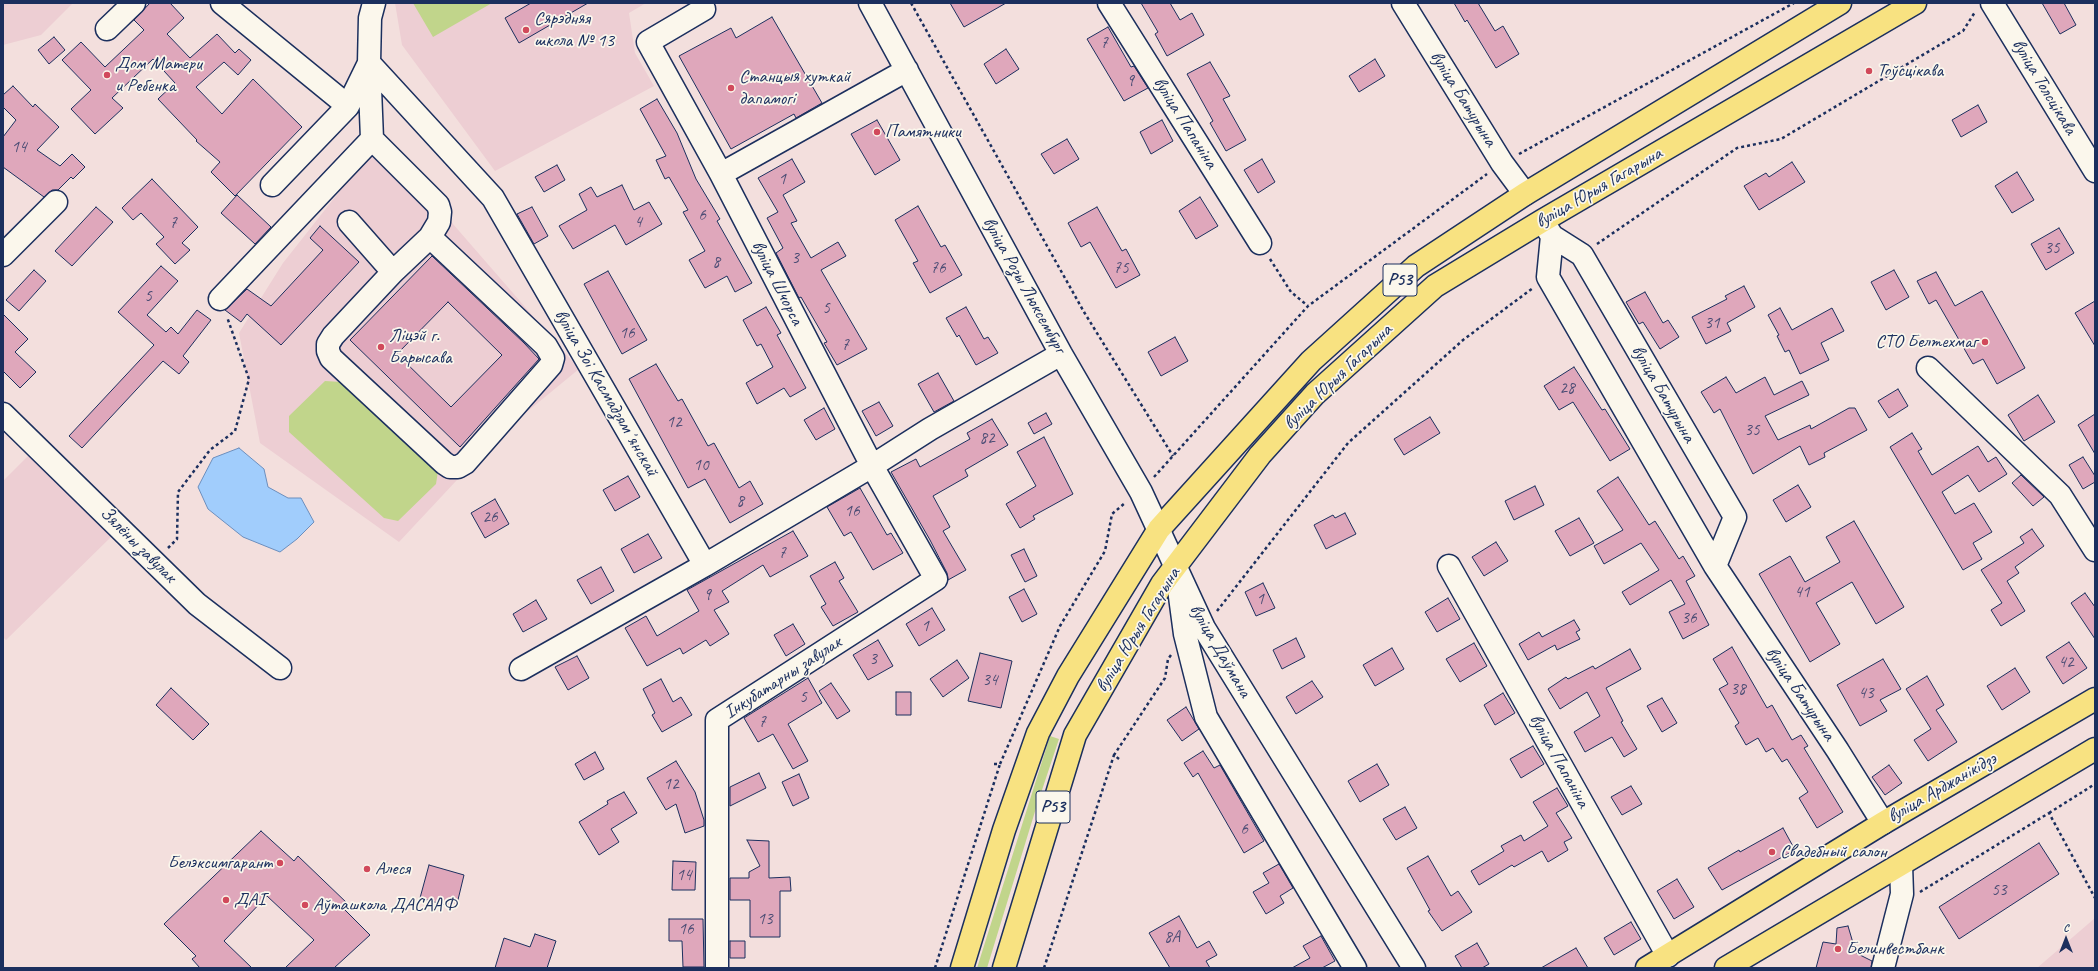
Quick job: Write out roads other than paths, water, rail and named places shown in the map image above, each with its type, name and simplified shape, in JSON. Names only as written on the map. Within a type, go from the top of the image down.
[{"type":"main road","name":"вуліца Юрыя Гагарына","points":[[962,968],[1004,830],[1038,733],[1068,676],[1159,529],[1311,361],[1416,266],[1526,194],[1840,3]]},
{"type":"main road","name":"вуліца Юрыя Гагарына","points":[[1004,968],[1075,735],[1162,584],[1260,455],[1315,394],[1436,286],[1547,228],[1915,3]]},
{"type":"main road","name":"вуліца Арджанікідзэ","points":[[1647,968],[1883,823],[2095,699]]},
{"type":"main road","points":[[1726,968],[2095,749]]},
{"type":"street","points":[[107,29],[134,3]]},
{"type":"street","points":[[222,3],[348,106]]},
{"type":"street","points":[[374,3],[370,18],[369,63],[372,139],[438,205],[440,212],[439,222],[430,237],[393,272],[333,336],[328,344],[328,351],[332,358],[444,463],[450,467],[458,467],[465,464],[551,365],[553,358],[546,346],[430,237]]},
{"type":"street","name":"вуліца Розы Люксембург","points":[[870,3],[1061,354],[1141,492],[1176,567]]},
{"type":"street","name":"вуліца Папаніна","points":[[1109,3],[1260,243]]},
{"type":"street","name":"вуліца Батурына","points":[[1403,3],[1502,163],[1526,194]]},
{"type":"street","name":"вуліца Толсцікава","points":[[1985,6],[2095,171]]},
{"type":"street","name":"вуліца Шчорса","points":[[704,9],[648,42],[721,174],[872,466],[936,579]]},
{"type":"street","points":[[272,186],[348,106],[369,63]]},
{"type":"street","name":"вуліца Зоі Касмадзямʼянскай","points":[[369,63],[493,198],[705,565]]},
{"type":"street","points":[[721,174],[907,70]]},
{"type":"street","points":[[220,299],[372,139]]},
{"type":"street","points":[[3,255],[56,202]]},
{"type":"street","points":[[349,222],[393,272]]},
{"type":"street","name":"вуліца Батурына","points":[[1547,228],[1582,255],[1735,517],[1715,566]]},
{"type":"street","name":"вуліца Батурына","points":[[1547,228],[1548,277],[1715,566],[1838,751],[1883,823]]},
{"type":"street","points":[[522,669],[705,565],[872,466],[930,429],[1061,354]]},
{"type":"street","points":[[1928,368],[2060,495],[2095,550]]},
{"type":"street","name":"Зялёны завулак","points":[[3,414],[197,604],[280,668]]},
{"type":"street","name":"вуліца Папаніна","points":[[1450,566],[1668,956]]},
{"type":"street","name":"вуліца Даўмана","points":[[1176,567],[1204,628],[1414,968]]},
{"type":"street","name":"вуліца Даўмана","points":[[1176,567],[1185,634],[1206,717],[1355,968]]},
{"type":"street","name":"Інкубатарны завулак","points":[[716,968],[717,720],[936,579]]},
{"type":"street","points":[[1883,968],[1902,894],[1900,864]]},
{"type":"water","points":[[239,448],[264,469],[268,487],[288,498],[301,498],[314,522],[297,539],[280,552],[243,537],[208,509],[198,487],[213,458]]},
{"type":"place","name":"Сярэдняя школа № 13","points":[[526,30]]},
{"type":"place","name":"Тоўсцікава","points":[[1869,71]]},
{"type":"place","name":"Дом Матери и Ребенка","points":[[107,75]]},
{"type":"place","name":"Станцыя хуткай дапамогі","points":[[731,88]]},
{"type":"place","name":"Памятники","points":[[877,132]]},
{"type":"place","name":"СТО Белтехмаг","points":[[1985,342]]},
{"type":"place","name":"Ліцэй г. Барысава","points":[[381,347]]},
{"type":"place","name":"Свадебный салон","points":[[1772,852]]},
{"type":"place","name":"Белэксимгарант","points":[[280,863]]},
{"type":"place","name":"Алеся","points":[[367,869]]},
{"type":"place","name":"ДАІ","points":[[226,900]]},
{"type":"place","name":"Аўташкола ДАСААФ","points":[[305,905]]},
{"type":"place","name":"Белинвестбанк","points":[[1838,949]]}]
